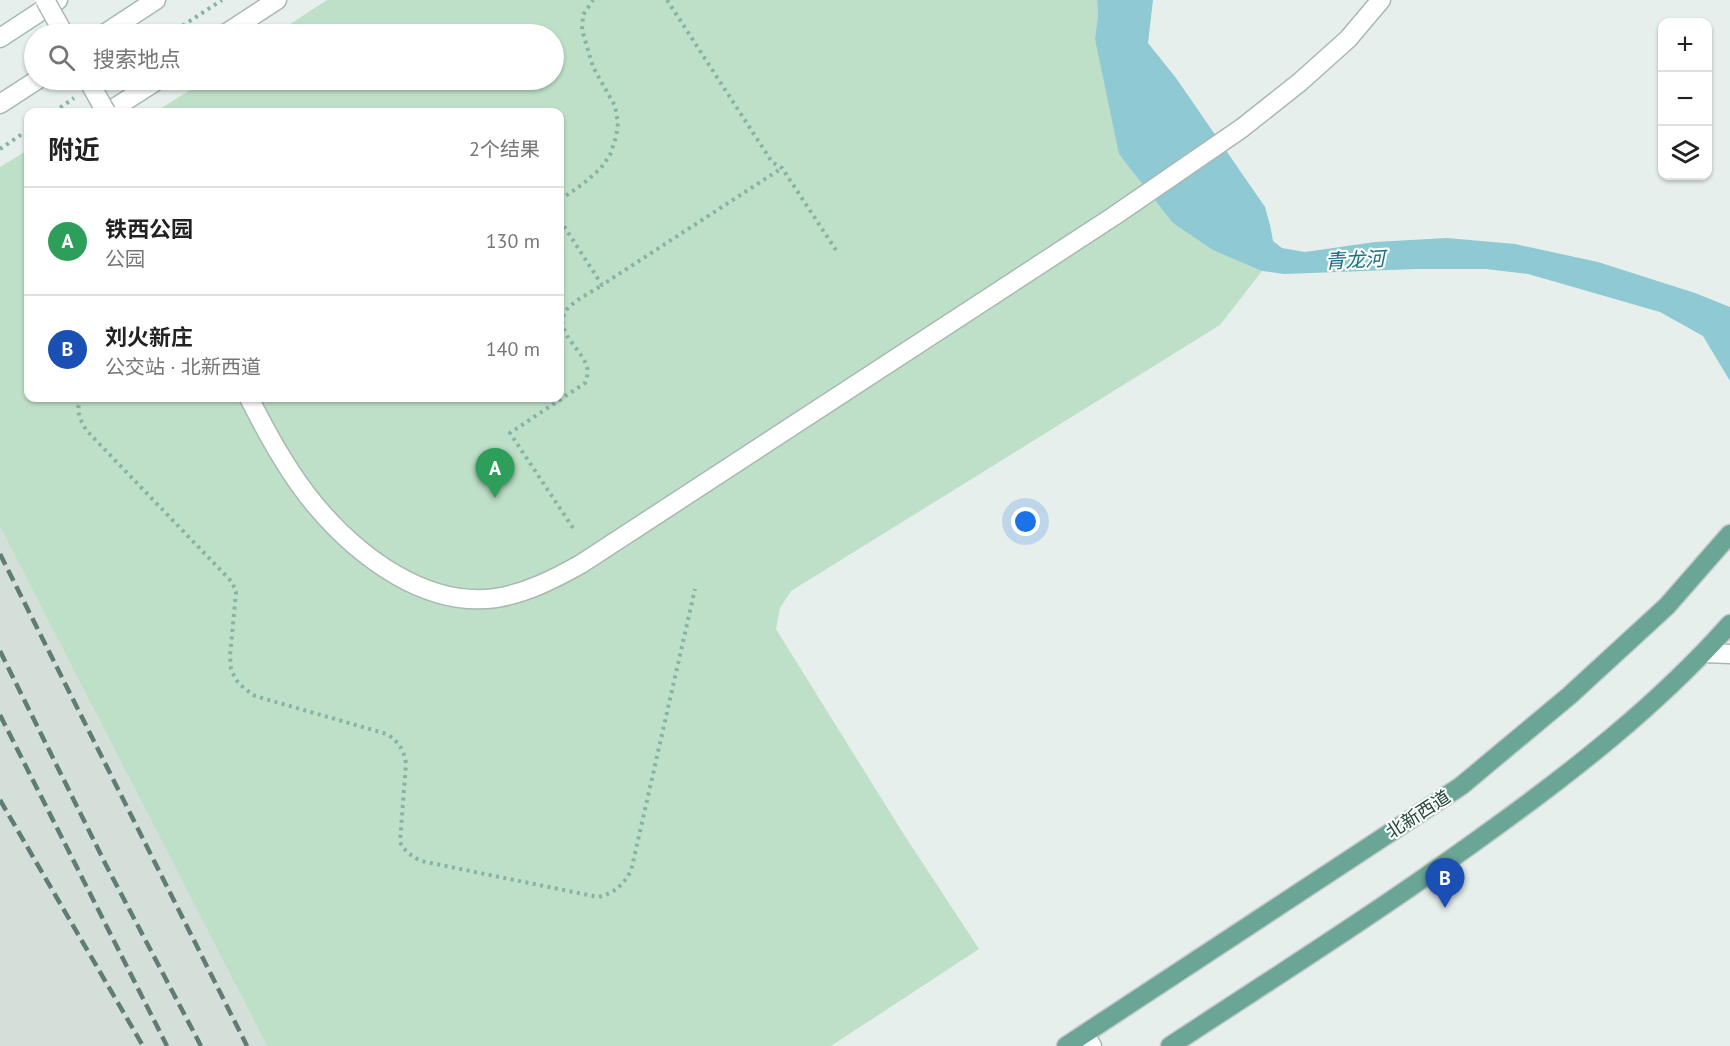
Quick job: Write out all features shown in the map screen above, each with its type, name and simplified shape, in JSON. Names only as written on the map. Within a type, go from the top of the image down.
[{"type":"main road","name":"北新西道","points":[[1066,1046],[1088,1040],[1461,786],[1569,696],[1668,606],[1730,534]]},
{"type":"main road","points":[[1170,1046],[1401,895],[1541,794],[1639,715],[1705,653],[1730,624]]},
{"type":"street","points":[[45,0],[58,24]]},
{"type":"street","points":[[0,38],[58,0]]},
{"type":"street","points":[[119,24],[156,0]]},
{"type":"street","points":[[240,24],[277,0]]},
{"type":"street","points":[[251,402],[264,428],[314,504],[333,525],[376,562],[402,578],[431,591],[460,599],[495,598],[545,584],[580,564],[1114,216],[1242,128],[1300,82],[1348,39],[1381,0]]},
{"type":"street","points":[[0,104],[24,88]]},
{"type":"street","points":[[94,90],[105,108]]},
{"type":"street","points":[[113,108],[142,90]]},
{"type":"street","points":[[1705,653],[1730,654]]},
{"type":"path","points":[[185,24],[222,0]]},
{"type":"path","points":[[564,197],[602,168],[616,137],[618,123],[615,106],[593,67],[582,30],[583,15],[593,0]]},
{"type":"path","points":[[668,0],[772,162],[782,168],[836,250]]},
{"type":"path","points":[[0,148],[24,133]]},
{"type":"path","points":[[564,315],[572,305],[782,168]]},
{"type":"path","points":[[564,226],[603,285]]},
{"type":"path","points":[[564,331],[586,365],[588,375],[585,383],[564,397]]},
{"type":"path","points":[[80,402],[78,412],[87,431],[232,582],[236,592],[236,603],[230,656],[231,669],[236,680],[255,696],[387,734],[400,745],[405,753],[406,764],[400,842],[410,855],[422,861],[598,897],[611,894],[623,885],[631,871],[695,589]]},
{"type":"path","points":[[557,402],[510,434],[573,528]]},
{"type":"shaded area","points":[[0,527],[267,1046],[0,1046]]},
{"type":"green space","points":[[327,0],[1097,0],[1095,39],[1173,223],[1262,271],[1220,325],[791,591],[780,608],[776,629],[901,830],[979,949],[831,1046],[267,1046],[0,527],[0,167],[24,152],[24,402],[564,402],[564,108],[161,108],[190,90],[564,90],[564,24],[290,24]]},
{"type":"water","name":"青龙河","points":[[1097,0],[1153,0],[1148,43],[1176,78],[1265,207],[1273,241],[1282,248],[1305,252],[1375,242],[1447,238],[1515,244],[1598,262],[1695,293],[1730,307],[1730,381],[1703,336],[1660,312],[1528,274],[1486,269],[1416,269],[1284,274],[1262,271],[1213,250],[1173,223],[1119,154],[1095,39]]},
{"type":"railway","points":[[0,554],[247,1046]]},
{"type":"railway","points":[[0,651],[107,867],[201,1046]]},
{"type":"railway","points":[[0,715],[167,1046]]},
{"type":"railway","points":[[0,800],[143,1046]]},
{"type":"place","name":"铁西公园","points":[[495,498]]},
{"type":"place","name":"刘火新庄","points":[[1445,908]]}]
